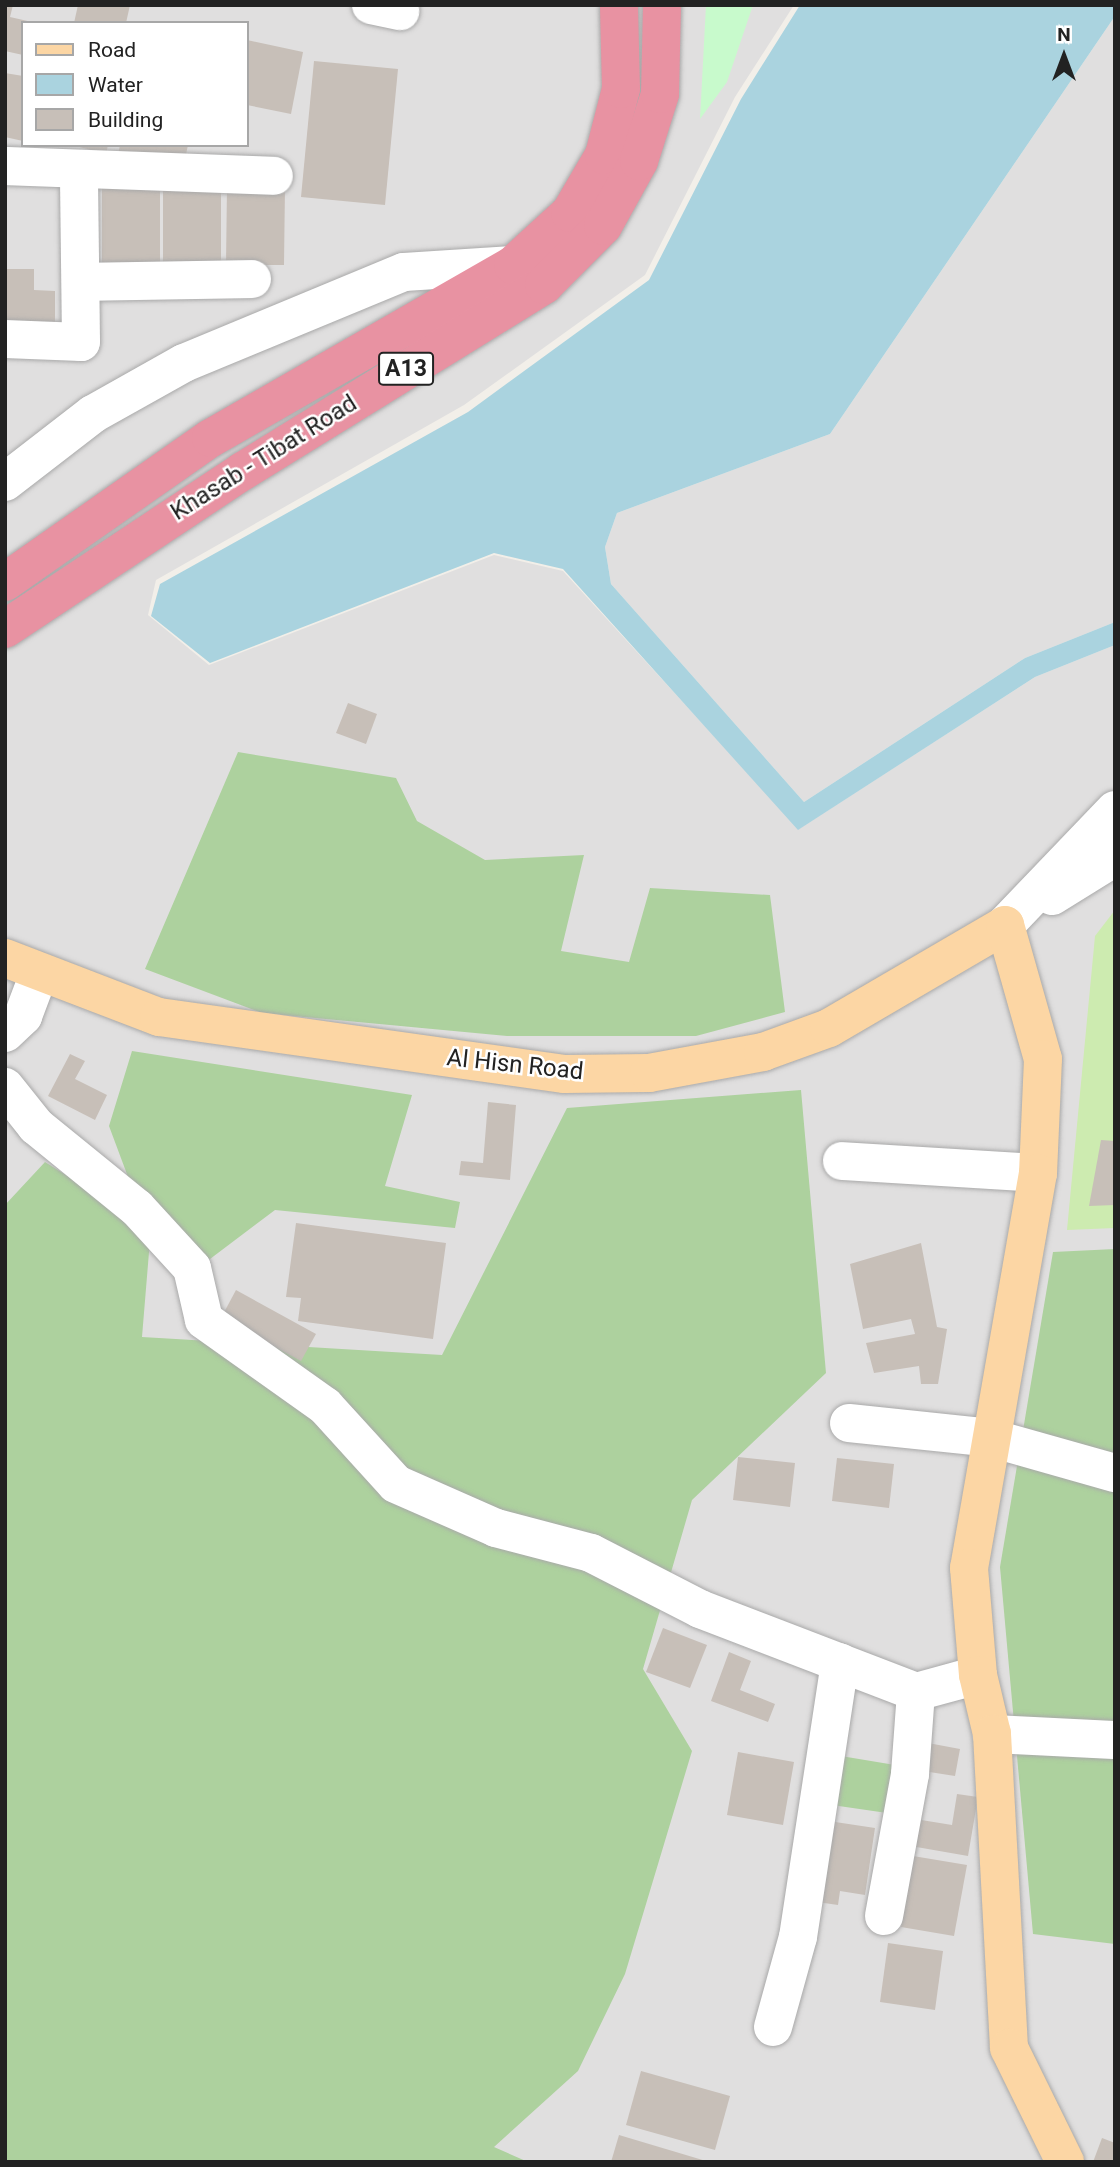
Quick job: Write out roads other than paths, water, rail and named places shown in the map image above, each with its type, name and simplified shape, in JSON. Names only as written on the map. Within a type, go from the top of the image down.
[{"type":"highway","name":"Khasab - Tibat Road","points":[[5,582],[211,438],[513,265],[570,214],[604,155],[621,89],[620,5]]},
{"type":"highway","name":"Khasab - Tibat Road","points":[[5,629],[208,493],[544,285],[603,226],[639,161],[660,94],[662,5]]},
{"type":"main road","name":"Al Hisn Road","points":[[22,967],[159,1017],[278,1038],[565,1074],[649,1073],[763,1052],[829,1028],[1005,925]]},
{"type":"main road","points":[[1005,925],[1043,1059],[1038,1173],[969,1568],[978,1675],[992,1734],[1009,2048],[1065,2162]]},
{"type":"street","points":[[5,166],[274,176]]},
{"type":"street","points":[[5,339],[81,342],[79,169]]},
{"type":"street","points":[[5,482],[93,414],[184,363],[404,272],[513,265]]},
{"type":"street","points":[[81,282],[251,279]]},
{"type":"street","name":"Al Hisn Road","points":[[1005,925],[1115,810]]},
{"type":"street","name":"Al Hisn Road","points":[[1005,925],[1115,857]]},
{"type":"street","points":[[5,1033],[23,1016],[22,967]]},
{"type":"street","points":[[5,1087],[36,1126],[137,1208],[192,1268],[204,1320],[325,1406],[396,1485],[496,1528],[591,1553],[700,1608],[916,1692],[978,1675]]},
{"type":"street","points":[[842,1161],[1038,1173]]},
{"type":"street","points":[[849,1423],[991,1438],[1115,1473]]},
{"type":"street","points":[[773,2027],[798,1937],[839,1662]]},
{"type":"street","points":[[884,1916],[910,1774],[916,1692]]},
{"type":"street","points":[[992,1734],[1115,1740]]},
{"type":"water","points":[[800,5],[1115,5],[1115,16],[830,434],[617,513],[605,547],[611,584],[804,802],[1025,658],[1115,622],[1115,645],[1035,677],[798,830],[563,569],[494,553],[210,663],[151,616],[160,584],[468,412],[649,280],[741,99]]}]
